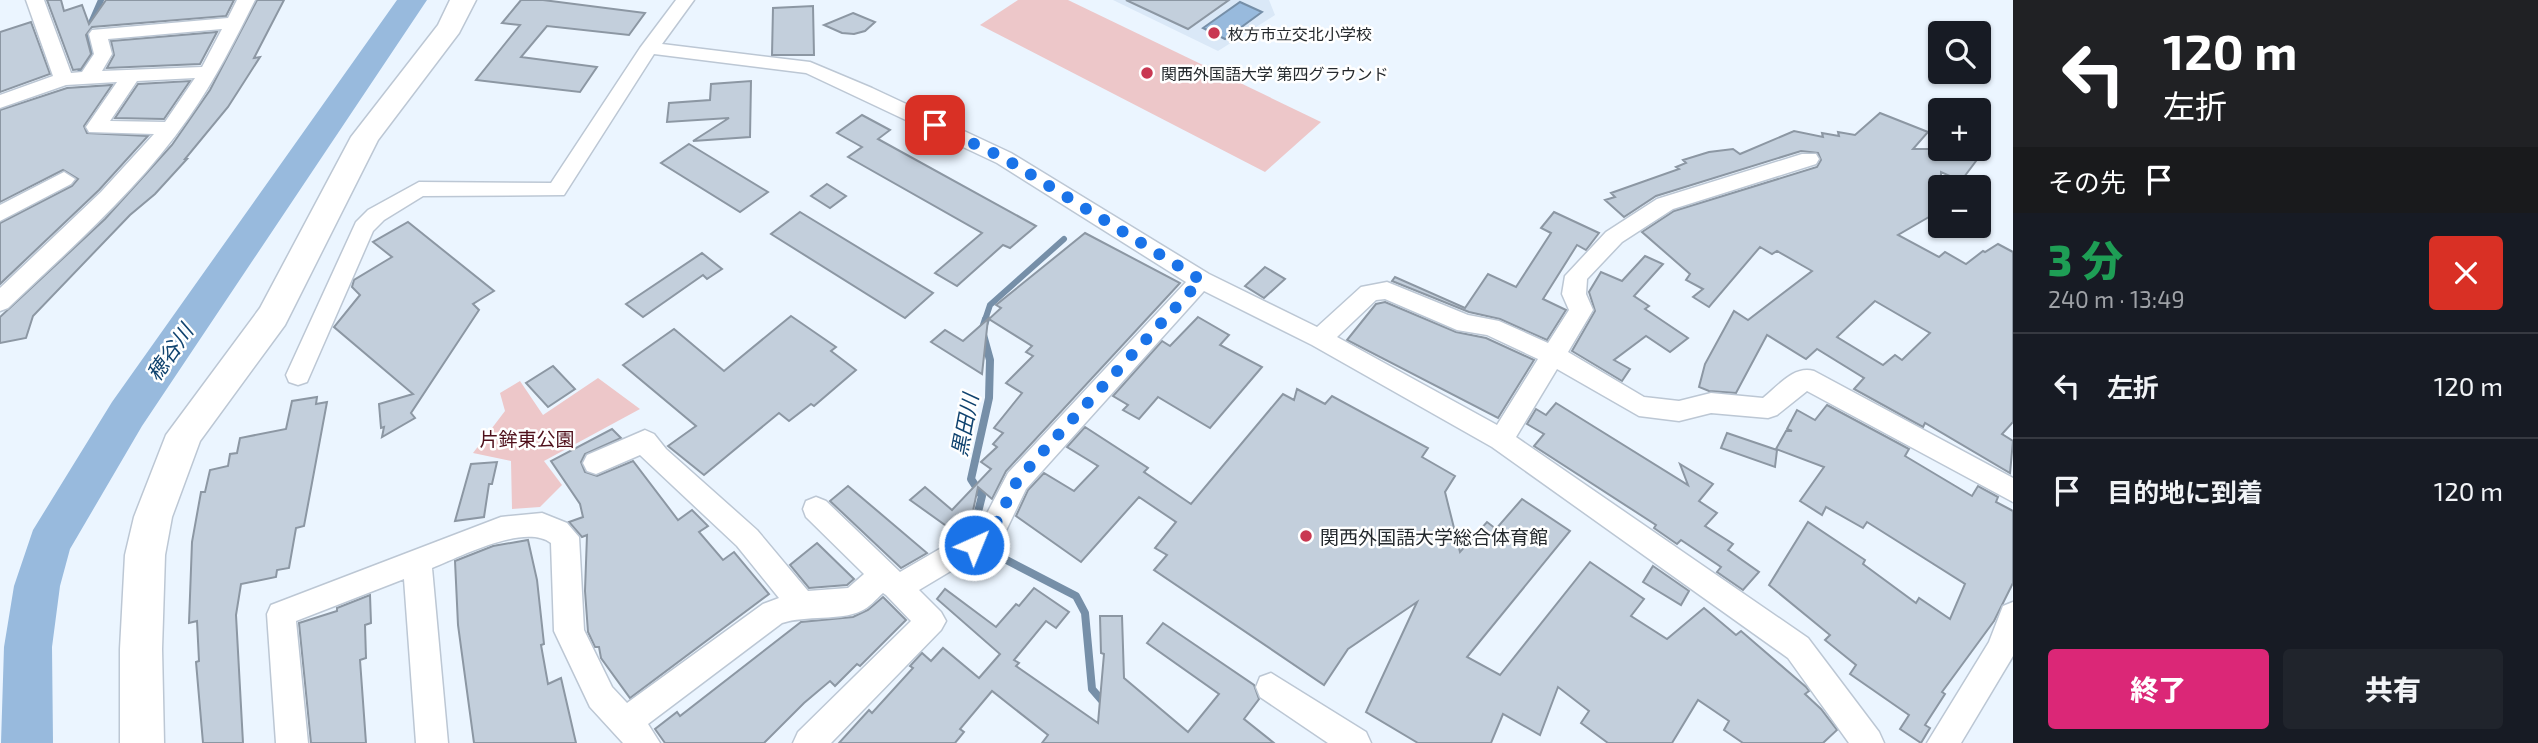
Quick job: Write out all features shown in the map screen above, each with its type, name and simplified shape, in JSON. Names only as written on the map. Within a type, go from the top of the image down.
[{"type":"street","points":[[35,0],[64,79]]},
{"type":"street","points":[[0,302],[136,168],[171,128],[208,72],[246,0]]},
{"type":"street","points":[[142,743],[141,649],[145,555],[153,517],[184,435],[273,316],[365,137],[450,27],[463,0]]},
{"type":"street","points":[[298,375],[364,227],[376,215],[419,188],[557,190],[649,48],[685,0]]},
{"type":"street","points":[[87,79],[103,54],[98,34],[234,23]]},
{"type":"street","points":[[649,48],[810,68],[1004,158],[1201,280],[1320,339],[1501,440],[1798,648],[1868,743]]},
{"type":"street","points":[[0,102],[64,79],[208,72]]},
{"type":"street","points":[[131,76],[96,127],[171,128]]},
{"type":"street","points":[[1501,440],[1581,310],[1574,294],[1576,276],[1614,237],[1665,204],[1809,159]]},
{"type":"street","points":[[0,214],[64,179]]},
{"type":"street","points":[[292,743],[281,614],[501,529],[536,522],[557,530],[565,537],[569,631],[601,697],[635,732],[773,613],[801,604],[854,601],[890,581],[982,540],[1017,481],[1201,280]]},
{"type":"street","points":[[1320,339],[1370,293],[1387,290],[1465,324],[1491,327],[1555,356],[1639,406],[1679,411],[1711,403],[1768,408],[1805,378],[2013,491]]},
{"type":"street","points":[[596,463],[645,441],[657,457],[747,538],[801,604]]},
{"type":"street","points":[[809,743],[931,621],[816,509]]},
{"type":"street","points":[[417,561],[432,743]]},
{"type":"street","points":[[1942,743],[2002,648],[2013,615]]},
{"type":"street","points":[[1271,687],[1355,743]]},
{"type":"shaded area","name":"枚方市立交北小学校","points":[[1113,0],[1269,0],[1275,15],[1218,51]]},
{"type":"green space","name":"関西外国語大学 第四グラウンド","points":[[1018,0],[1068,0],[1321,122],[1265,172],[980,25]]},
{"type":"green space","name":"片鉾東公園","points":[[598,378],[640,409],[544,461],[562,485],[540,507],[512,509],[511,461],[473,453],[505,411],[500,393],[520,381],[543,415]]},
{"type":"water","points":[[1240,2],[1262,12],[1225,39],[1203,28]]},
{"type":"building","points":[[47,0],[61,0],[64,11],[82,5],[89,24],[106,0],[234,0],[226,16],[92,27],[86,35],[91,54],[81,69],[73,70]]},
{"type":"building","points":[[257,0],[284,0],[254,58],[260,57],[228,107],[155,194],[130,215],[33,316],[26,338],[0,343],[0,317],[105,219],[172,145],[210,90]]},
{"type":"building","points":[[521,0],[543,0],[645,13],[629,35],[547,26],[521,57],[597,67],[580,92],[476,80],[520,25],[502,23]]},
{"type":"building","points":[[1126,0],[1229,0],[1188,29]]},
{"type":"building","points":[[813,6],[814,55],[772,55],[773,8]]},
{"type":"building","points":[[853,13],[875,22],[865,31],[854,34],[842,33],[824,25]]},
{"type":"building","points":[[31,22],[50,74],[0,92],[0,32]]},
{"type":"building","points":[[217,32],[200,64],[107,68],[114,55],[111,41]]},
{"type":"building","points":[[190,81],[164,119],[115,118],[138,84]]},
{"type":"building","points":[[751,81],[750,137],[693,141],[729,118],[667,122],[669,103],[710,100],[711,84]]},
{"type":"building","points":[[112,85],[84,126],[87,133],[148,136],[99,190],[0,284],[0,223],[72,186],[78,179],[63,170],[0,202],[0,110],[67,88]]},
{"type":"building","points":[[1880,113],[1928,132],[1913,149],[1928,149],[1928,161],[1976,161],[1966,175],[1948,175],[1941,172],[1941,175],[1928,175],[1928,218],[1898,235],[1939,257],[1945,252],[1966,264],[1998,244],[2013,252],[2013,422],[2002,434],[2013,441],[2010,473],[1925,423],[1923,427],[1854,389],[1864,378],[1817,349],[1806,359],[1767,335],[1736,393],[1709,391],[1699,387],[1705,364],[1734,311],[1748,320],[1812,271],[1777,251],[1772,254],[1760,247],[1709,307],[1693,297],[1703,289],[1686,280],[1690,274],[1642,232],[1674,211],[1817,167],[1821,160],[1818,153],[1801,151],[1656,196],[1624,217],[1605,200],[1615,197],[1611,193],[1679,169],[1676,167],[1686,163],[1683,160],[1709,152],[1733,149],[1740,154],[1794,131],[1823,137],[1822,133],[1839,136],[1838,132],[1855,135]],"holes":[[[1875,301],[1930,333],[1902,360],[1895,355],[1883,365],[1837,337]]]},
{"type":"building","points":[[862,115],[890,130],[878,139],[1036,226],[1010,248],[1003,245],[957,286],[935,273],[982,233],[848,157],[862,147],[837,133]]},
{"type":"building","points":[[689,144],[768,192],[740,212],[661,163]]},
{"type":"building","points":[[827,184],[846,196],[830,208],[811,196]]},
{"type":"building","points":[[800,212],[933,293],[905,318],[771,234]]},
{"type":"building","points":[[1554,212],[1599,233],[1586,250],[1577,245],[1543,299],[1566,310],[1547,340],[1500,319],[1469,312],[1392,281],[1395,277],[1465,308],[1488,274],[1516,287],[1551,233],[1541,228]]},
{"type":"building","points":[[408,222],[494,291],[473,304],[479,310],[411,413],[415,418],[382,437],[384,427],[381,428],[379,404],[413,394],[334,327],[360,295],[352,287],[354,280],[392,257],[373,242]]},
{"type":"building","points":[[1085,233],[1180,283],[1006,471],[992,499],[978,487],[970,525],[972,527],[959,535],[910,500],[925,487],[952,510],[991,469],[981,462],[997,447],[993,444],[1003,433],[994,428],[1022,393],[1006,383],[1033,356],[1026,352],[1032,346],[989,319],[1001,308],[996,305]]},
{"type":"building","points":[[702,253],[722,269],[707,279],[703,275],[643,317],[626,304]]},
{"type":"building","points":[[1645,256],[1663,264],[1634,296],[1649,306],[1645,309],[1688,338],[1670,352],[1646,336],[1614,360],[1630,369],[1622,381],[1572,351],[1595,311],[1589,292],[1601,272],[1622,281]]},
{"type":"building","points":[[1265,267],[1285,279],[1264,298],[1245,286]]},
{"type":"building","points":[[1385,302],[1456,332],[1486,338],[1534,360],[1498,418],[1347,340],[1376,304]]},
{"type":"building","points":[[791,316],[836,347],[831,351],[856,370],[814,406],[811,404],[789,421],[779,413],[704,475],[668,446],[696,426],[623,365],[674,329],[724,371]]},
{"type":"building","points":[[1198,317],[1229,335],[1220,345],[1262,367],[1210,428],[1158,397],[1139,419],[1123,410],[1128,405],[1113,396],[1162,341],[1170,346]]},
{"type":"building","points":[[988,319],[982,374],[931,342],[945,330],[963,341]]},
{"type":"building","points":[[553,366],[575,389],[548,407],[526,383]]},
{"type":"building","points":[[1297,389],[1325,404],[1332,396],[1428,448],[1422,457],[1455,476],[1445,492],[1460,552],[1487,522],[1496,529],[1522,499],[1570,531],[1467,657],[1500,675],[1590,562],[1644,599],[1631,616],[1667,639],[1704,608],[1736,635],[1741,631],[1806,687],[1809,691],[1805,694],[1837,730],[1823,743],[1743,743],[1724,730],[1729,721],[1698,700],[1672,743],[1608,743],[1581,723],[1589,711],[1558,687],[1540,735],[1503,714],[1491,743],[1418,743],[1366,712],[1417,602],[1348,649],[1324,685],[1154,570],[1167,555],[1155,548],[1176,522],[1139,497],[1081,562],[1016,516],[1028,490],[1044,473],[1074,491],[1098,466],[1067,447],[1085,427],[1148,468],[1144,472],[1191,504],[1283,394],[1294,400]]},
{"type":"building","points":[[317,397],[316,404],[327,402],[304,526],[296,528],[289,568],[277,570],[276,577],[241,584],[236,615],[243,743],[203,743],[196,662],[199,661],[197,621],[189,623],[192,542],[201,492],[205,492],[210,470],[228,466],[230,454],[237,453],[240,438],[286,429],[292,401]]},
{"type":"building","points":[[1556,403],[1688,485],[1680,464],[1713,484],[1699,501],[1717,513],[1705,526],[1733,544],[1728,550],[1759,572],[1743,590],[1717,572],[1721,567],[1681,540],[1677,544],[1654,528],[1656,525],[1534,446],[1544,434],[1527,424],[1536,409],[1546,415]]},
{"type":"building","points":[[1827,405],[1909,449],[1905,456],[1972,496],[1978,486],[1998,497],[1996,502],[2013,511],[2013,583],[1994,621],[1942,692],[1945,694],[1925,725],[1930,728],[1921,743],[1900,729],[1909,715],[1850,674],[1856,665],[1825,640],[1830,635],[1769,585],[1808,522],[1865,560],[1863,564],[1916,603],[1919,598],[1950,619],[1965,584],[1867,522],[1863,528],[1826,507],[1822,515],[1800,501],[1824,467],[1776,449],[1786,431],[1792,431],[1787,429],[1797,410],[1815,420]]},
{"type":"building","points":[[612,429],[621,438],[585,454],[581,462],[585,472],[597,476],[633,461],[678,520],[692,510],[708,526],[699,532],[723,560],[734,552],[769,594],[630,698],[601,658],[599,647],[595,647],[588,632],[585,591],[587,535],[582,537],[569,522],[583,517],[580,504],[551,461]]},
{"type":"building","points":[[1727,433],[1777,450],[1775,467],[1721,448]]},
{"type":"building","points":[[497,462],[492,484],[489,484],[484,517],[455,521],[471,464]]},
{"type":"building","points":[[848,486],[927,553],[901,568],[830,501]]},
{"type":"building","points":[[528,540],[537,580],[544,644],[541,645],[548,684],[561,678],[576,743],[474,743],[458,625],[455,561],[493,546]]},
{"type":"building","points":[[817,543],[854,579],[847,585],[809,588],[790,565]]},
{"type":"building","points":[[1653,566],[1689,591],[1681,605],[1643,582]]},
{"type":"building","points":[[1034,588],[1069,612],[1056,628],[1046,621],[1014,660],[1019,663],[1016,666],[1098,723],[1104,654],[1101,653],[1100,616],[1122,616],[1124,678],[1188,732],[1219,694],[1147,643],[1163,623],[1254,685],[1259,699],[1244,719],[1274,743],[1042,743],[1048,735],[992,691],[960,729],[964,732],[955,743],[839,743],[869,710],[872,713],[913,668],[910,666],[922,653],[931,661],[943,648],[979,678],[1000,654],[937,599],[945,589],[996,627]]},
{"type":"building","points":[[370,595],[371,623],[365,625],[366,658],[360,660],[366,743],[311,743],[299,623],[337,611],[337,608]]},
{"type":"building","points":[[883,597],[906,620],[860,666],[857,664],[835,686],[830,681],[764,743],[665,743],[655,729],[677,712],[680,716],[801,622],[853,617],[868,610]]},
{"type":"waterway","points":[[80,72],[91,58],[87,32],[101,0]]},
{"type":"waterway","name":"穂谷川","points":[[27,743],[28,647],[37,586],[49,544],[127,414],[412,0]]},
{"type":"waterway","name":"黒田川","points":[[985,320],[990,305],[1064,239]]},
{"type":"waterway","name":"黒田川","points":[[986,319],[982,331],[990,360],[989,398],[971,479],[982,496],[975,524],[995,554],[1076,596],[1085,613],[1092,689],[1105,704]]},
{"type":"place","name":"枚方市立交北小学校","points":[[1214,33]]},
{"type":"place","name":"関西外国語大学 第四グラウンド","points":[[1147,73]]},
{"type":"place","name":"関西外国語大学総合体育館","points":[[1306,536]]},
{"type":"route","points":[[935,125],[1004,158],[1089,214],[1201,280],[1017,481],[991,533],[974,545]]}]
